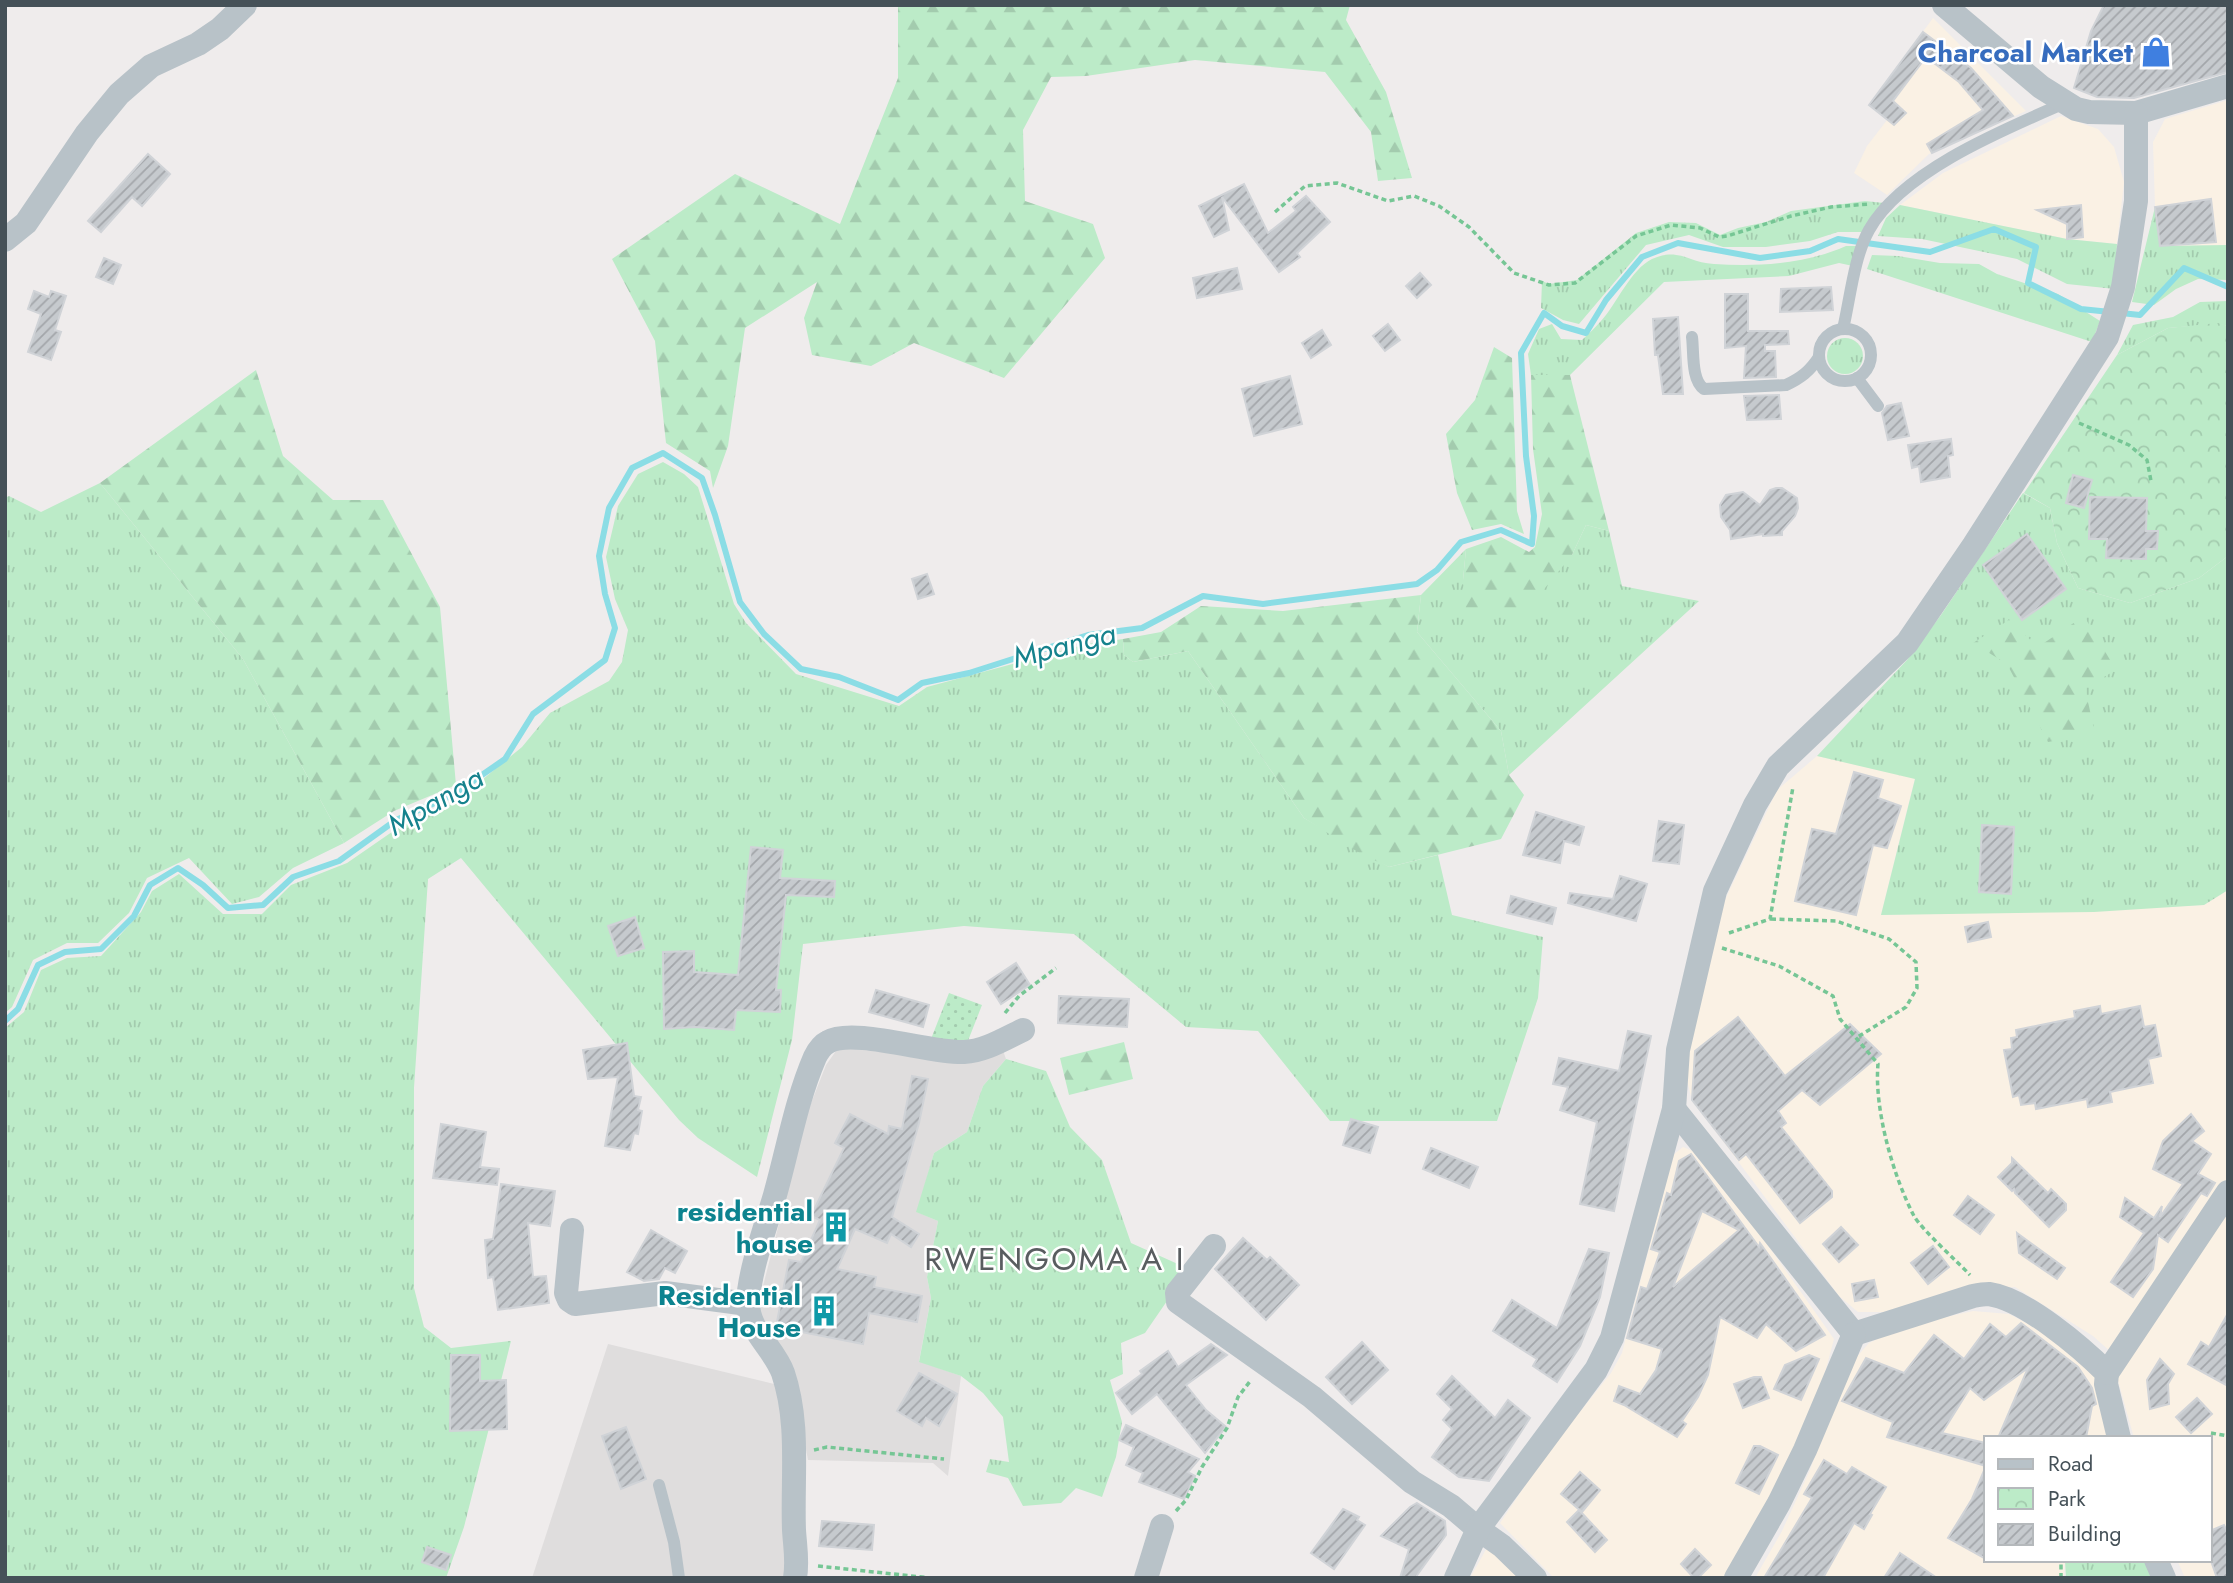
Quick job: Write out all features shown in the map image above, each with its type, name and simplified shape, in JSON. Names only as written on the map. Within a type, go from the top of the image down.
[{"type":"street","points":[[5,240],[26,223],[87,133],[119,94],[151,66],[198,44],[220,29],[245,5]]},
{"type":"street","points":[[1944,5],[2041,87],[2065,103],[2089,112],[2136,113],[2228,86]]},
{"type":"street","points":[[1456,1578],[1478,1529],[1604,1357],[1612,1338],[1674,1109],[1678,1050],[1715,891],[1755,805],[1778,766],[1907,643],[1974,545],[2107,337],[2123,287],[2136,201],[2136,113]]},
{"type":"street","points":[[796,1571],[791,1403],[777,1357],[760,1337],[748,1304],[759,1251],[803,1090],[821,1046],[837,1038],[867,1039],[958,1052],[981,1049],[1023,1030]]},
{"type":"street","points":[[1674,1109],[1854,1334]]},
{"type":"street","points":[[2119,1436],[2106,1384],[2107,1373],[2228,1192]]},
{"type":"street","points":[[572,1230],[566,1293],[569,1300],[575,1304],[665,1293],[748,1304]]},
{"type":"street","points":[[1213,1246],[1177,1293],[1178,1302],[1331,1412],[1374,1452],[1412,1482],[1451,1506],[1502,1546],[1535,1578]]},
{"type":"street","points":[[1736,1578],[1779,1503],[1805,1450],[1854,1334],[1973,1296],[1989,1294],[2011,1302],[2043,1320],[2087,1353],[2107,1373]]},
{"type":"street","points":[[1146,1578],[1163,1526]]},
{"type":"lane","points":[[1843,329],[1868,232],[1890,203],[1916,180],[1960,154],[2019,123],[2065,103]]},
{"type":"lane","points":[[1843,329],[1862,335],[1869,343],[1871,353],[1865,372],[1847,381],[1828,375],[1819,357],[1825,338],[1843,329]]},
{"type":"lane","points":[[1692,337],[1696,378],[1704,388],[1786,385],[1798,380],[1811,369],[1819,357]]},
{"type":"lane","points":[[1857,378],[1878,406]]},
{"type":"lane","points":[[659,1485],[674,1542],[679,1578]]},
{"type":"path","points":[[1275,212],[1305,186],[1337,183],[1388,201],[1414,196],[1439,206],[1469,227],[1514,273],[1549,285],[1575,283],[1636,236],[1671,225],[1700,228],[1719,237],[1831,207],[1890,203]]},
{"type":"path","points":[[2057,415],[2129,445],[2147,460],[2151,481]]},
{"type":"path","points":[[1770,919],[1793,785]]},
{"type":"path","points":[[1702,942],[1770,919],[1836,921],[1889,939],[1916,962],[1917,988],[1906,1007],[1856,1038]]},
{"type":"path","points":[[1702,942],[1779,966],[1833,996],[1840,1019],[1878,1064],[1876,1087],[1890,1154],[1915,1218],[1989,1294]]},
{"type":"path","points":[[981,1049],[1019,996],[1056,968]]},
{"type":"path","points":[[1163,1526],[1186,1500],[1202,1467],[1227,1428],[1238,1397],[1265,1363]]},
{"type":"path","points":[[2211,1433],[2228,1436]]},
{"type":"path","points":[[794,1449],[815,1450],[827,1447],[944,1460]]},
{"type":"path","points":[[796,1571],[931,1578]]},
{"type":"shaded area","points":[[1933,18],[2026,111],[1929,154],[1887,195],[1854,173],[1867,146],[1887,120],[1869,105]]},
{"type":"shaded area","points":[[2228,100],[2228,245],[2160,246],[2155,207],[2153,142],[2165,119]]},
{"type":"shaded area","points":[[2061,116],[2098,129],[2114,147],[2124,182],[2117,244],[2067,239],[1900,205],[1943,173]]},
{"type":"shaded area","points":[[1817,756],[1915,778],[1881,915],[2204,905],[2228,890],[2228,1180],[2112,1353],[2093,1336],[2015,1287],[1972,1289],[1884,1312],[1858,1312],[1839,1296],[1692,1100],[1684,1069],[1715,921],[1777,790]]},
{"type":"shaded area","points":[[1000,1042],[1006,1059],[983,1086],[967,1132],[934,1153],[917,1212],[938,1221],[927,1277],[931,1298],[919,1361],[961,1376],[948,1476],[933,1463],[808,1460],[797,1401],[755,1317],[808,1111],[826,1065],[841,1044]]},
{"type":"shaded area","points":[[1683,1147],[1705,1156],[1834,1339],[1826,1369],[1800,1443],[1725,1578],[1554,1578],[1500,1523],[1547,1453],[1611,1373],[1622,1353],[1673,1155]]},
{"type":"shaded area","points":[[2228,1204],[2228,1578],[2185,1578],[2178,1562],[2212,1562],[2212,1436],[2133,1436],[2117,1377]]},
{"type":"shaded area","points":[[1973,1311],[2009,1314],[2078,1350],[2103,1382],[2116,1436],[1984,1436],[1984,1562],[2065,1562],[2064,1578],[1755,1578],[1782,1531],[1810,1470],[1846,1369],[1869,1343],[1905,1326]]},
{"type":"shaded area","points":[[608,1344],[774,1384],[783,1389],[787,1578],[532,1578]]},
{"type":"shaded area","points":[[1488,1546],[1529,1578],[1470,1578]]},
{"type":"green space","points":[[898,5],[1350,5],[1346,20],[1386,92],[1412,178],[1378,181],[1371,132],[1325,72],[1195,60],[1086,76],[1051,77],[1023,130],[1025,201],[1093,224],[1105,258],[1004,378],[914,343],[871,366],[812,355],[804,318],[817,282],[745,328],[728,446],[713,488],[710,471],[666,443],[655,341],[612,259],[735,174],[840,224],[898,78]]},
{"type":"green space","points":[[1865,201],[1884,203],[1866,232],[1838,232],[1810,241],[1766,247],[1723,247],[1689,235],[1646,245],[1579,324],[1563,320],[1541,308],[1542,281],[1549,284],[1577,280],[1636,233],[1669,222],[1696,223],[1720,235],[1766,222],[1791,211]]},
{"type":"green space","points":[[1900,205],[2067,239],[2117,244],[2115,289],[2067,284],[2017,259],[1922,239],[1878,236],[1886,218]]},
{"type":"green space","points":[[2155,207],[2160,246],[2228,245],[2228,280],[2198,279],[2176,289],[2154,305],[2132,302]]},
{"type":"green space","points":[[1846,246],[1860,246],[1853,266],[1839,263],[1789,276],[1664,282],[1570,375],[1531,375],[1528,354],[1539,329],[1552,324],[1561,339],[1582,340],[1607,314],[1637,271],[1652,259],[1677,255],[1714,264],[1765,264],[1814,257]]},
{"type":"green space","points":[[1872,255],[1940,263],[1979,264],[1997,274],[2058,294],[2100,321],[2092,342],[1867,269]]},
{"type":"green space","points":[[2228,301],[2228,326],[2218,324],[2168,328],[2117,355],[2133,325],[2173,317],[2200,302]]},
{"type":"green space","points":[[2218,323],[2228,326],[2228,556],[2199,578],[2130,603],[2078,588],[2057,543],[2050,508],[2024,493],[2117,355],[2168,328]]},
{"type":"green space","points":[[1845,338],[1858,343],[1863,356],[1858,369],[1845,374],[1832,369],[1827,356],[1832,343]]},
{"type":"green space","points":[[1494,347],[1512,358],[1517,511],[1524,534],[1501,524],[1472,530],[1457,493],[1446,434],[1475,400]]},
{"type":"green space","points":[[256,370],[283,456],[333,500],[383,500],[440,607],[456,785],[394,811],[344,843],[243,659],[100,483]]},
{"type":"green space","points":[[1531,375],[1570,375],[1609,531],[1586,525],[1572,555],[1527,610],[1466,615],[1463,580],[1466,549],[1501,537],[1529,552],[1535,547],[1542,514],[1533,449]]},
{"type":"green space","points":[[663,462],[684,474],[698,487],[734,604],[746,623],[796,674],[899,706],[927,687],[1087,644],[1123,639],[1124,655],[1133,662],[1188,651],[1304,818],[1389,867],[1438,855],[1452,915],[1543,937],[1538,998],[1497,1121],[1330,1121],[1258,1031],[1186,1027],[1074,934],[964,926],[803,944],[792,1040],[757,1177],[698,1138],[679,1120],[461,858],[428,879],[414,1088],[414,1288],[424,1327],[451,1348],[511,1341],[464,1527],[446,1578],[5,1578],[5,1028],[24,1012],[41,970],[67,958],[101,956],[141,912],[152,891],[179,874],[223,914],[262,914],[291,885],[347,863],[402,825],[454,803],[522,747],[550,713],[609,681],[622,662],[628,630],[615,599],[606,557],[618,506],[638,474]]},
{"type":"green space","points":[[100,483],[243,659],[344,843],[293,868],[259,897],[232,904],[189,858],[147,878],[129,913],[98,943],[67,943],[33,960],[12,1007],[5,1013],[5,498],[9,496],[41,512]]},
{"type":"green space","points":[[2023,493],[2050,508],[2057,543],[2078,588],[2130,603],[2199,578],[2228,556],[2228,890],[2204,905],[2094,912],[1881,915],[1915,779],[1817,756],[1907,660],[1941,615]]},
{"type":"green space","points":[[1586,525],[1609,531],[1622,586],[1699,601],[1509,775],[1501,731],[1417,632],[1421,595],[1466,549],[1463,580],[1572,555]]},
{"type":"green space","points":[[1421,595],[1417,632],[1501,731],[1509,775],[1524,795],[1501,839],[1389,867],[1361,854],[1304,818],[1188,651],[1133,662],[1124,655],[1123,639],[1161,632],[1201,606],[1283,611]]},
{"type":"green space","points":[[2084,616],[2116,670],[2085,688],[2095,734],[2048,742],[2007,664],[1973,643],[2009,620],[2038,647]]},
{"type":"green space","points":[[949,993],[982,1005],[964,1051],[931,1039]]},
{"type":"green space","points":[[1124,1042],[1133,1079],[1069,1095],[1060,1058]]},
{"type":"green space","points":[[1006,1059],[1046,1071],[1070,1127],[1102,1160],[1131,1243],[1189,1269],[1145,1333],[1121,1343],[1123,1374],[1110,1380],[1122,1422],[1116,1457],[1102,1497],[1076,1488],[1061,1503],[1023,1506],[1008,1478],[986,1472],[990,1459],[1009,1462],[1003,1417],[983,1393],[961,1376],[919,1362],[931,1298],[927,1277],[938,1221],[916,1212],[934,1153],[967,1132],[983,1086]]},
{"type":"green space","points":[[2065,1562],[2150,1562],[2175,1578],[2066,1578]]},
{"type":"building","name":"Charcoal Market","points":[[2104,5],[2228,5],[2228,72],[2134,98],[2097,97],[2074,88],[2091,31]]},
{"type":"building","points":[[1923,32],[1971,68],[2013,116],[1932,153],[1927,144],[1983,110],[1959,82],[1926,57],[1893,101],[1906,113],[1894,125],[1869,105]]},
{"type":"building","points":[[148,154],[170,174],[142,206],[132,197],[101,232],[88,221]]},
{"type":"building","points":[[1244,184],[1268,233],[1296,211],[1293,207],[1306,196],[1330,222],[1297,253],[1300,257],[1279,272],[1222,197],[1229,230],[1214,237],[1199,206]]},
{"type":"building","points":[[2211,199],[2216,242],[2160,246],[2155,207]]},
{"type":"building","points":[[2081,205],[2083,237],[2067,239],[2067,224],[2037,210]]},
{"type":"building","points":[[104,258],[121,265],[113,284],[96,277]]},
{"type":"building","points":[[1237,268],[1242,289],[1197,298],[1193,278]]},
{"type":"building","points":[[1420,273],[1431,285],[1417,298],[1406,286]]},
{"type":"building","points":[[1831,287],[1833,310],[1780,312],[1781,289]]},
{"type":"building","points":[[34,291],[49,297],[51,291],[66,296],[55,330],[61,332],[51,360],[28,352],[41,314],[28,309]]},
{"type":"building","points":[[1725,294],[1748,294],[1748,331],[1788,331],[1789,344],[1765,345],[1765,351],[1775,351],[1776,377],[1744,378],[1746,346],[1725,348]]},
{"type":"building","points":[[1678,317],[1683,394],[1663,394],[1658,355],[1655,355],[1653,319]]},
{"type":"building","points":[[1388,324],[1400,340],[1385,351],[1373,336]]},
{"type":"building","points":[[1322,330],[1331,345],[1311,358],[1302,343]]},
{"type":"building","points":[[1290,376],[1302,424],[1254,436],[1242,389]]},
{"type":"building","points":[[1779,395],[1781,419],[1747,420],[1744,396]]},
{"type":"building","points":[[1901,403],[1909,436],[1888,440],[1882,413],[1887,406]]},
{"type":"building","points":[[1951,439],[1953,455],[1948,456],[1950,477],[1921,482],[1919,466],[1912,468],[1908,445]]},
{"type":"building","points":[[2073,475],[2092,480],[2084,508],[2066,503]]},
{"type":"building","points":[[1782,488],[1797,498],[1795,516],[1782,531],[1782,535],[1763,534],[1731,539],[1730,530],[1721,517],[1720,505],[1726,495],[1743,492],[1760,505],[1770,490]]},
{"type":"building","points":[[2090,497],[2147,498],[2146,531],[2158,531],[2157,549],[2146,549],[2146,559],[2106,558],[2107,539],[2089,539]]},
{"type":"building","points":[[2027,534],[2066,589],[2022,620],[1983,565]]},
{"type":"building","points":[[927,574],[934,594],[918,599],[912,579]]},
{"type":"building","points":[[1854,772],[1883,780],[1878,798],[1901,806],[1887,848],[1873,845],[1856,915],[1795,901],[1812,829],[1836,834]]},
{"type":"building","points":[[1536,812],[1584,827],[1579,845],[1564,841],[1560,863],[1523,855]]},
{"type":"building","points":[[1659,821],[1684,825],[1679,864],[1653,861]]},
{"type":"building","points":[[1982,825],[2014,827],[2011,894],[1979,892]]},
{"type":"building","points":[[751,847],[783,850],[780,878],[835,881],[834,897],[786,895],[776,990],[781,990],[780,1012],[736,1010],[734,1030],[695,1027],[664,1029],[663,952],[694,951],[694,972],[738,975]]},
{"type":"building","points":[[1620,876],[1647,884],[1636,921],[1568,903],[1570,893],[1613,899]]},
{"type":"building","points":[[1511,896],[1556,908],[1552,924],[1507,913]]},
{"type":"building","points":[[635,917],[644,948],[618,956],[608,926]]},
{"type":"building","points":[[1988,922],[1991,937],[1968,942],[1965,927]]},
{"type":"building","points":[[1016,963],[1030,985],[1001,1004],[987,982]]},
{"type":"building","points":[[876,990],[929,1005],[923,1027],[869,1012]]},
{"type":"building","points":[[1059,996],[1129,999],[1127,1027],[1058,1023]]},
{"type":"building","points":[[2100,1006],[2101,1014],[2140,1006],[2144,1027],[2155,1025],[2161,1056],[2148,1059],[2153,1083],[2110,1092],[2112,1102],[2088,1107],[2087,1099],[2036,1109],[2035,1103],[2021,1105],[2019,1095],[2013,1097],[2004,1050],[2012,1049],[2011,1038],[2017,1037],[2016,1030],[2075,1018],[2074,1011]]},
{"type":"building","points":[[1738,1017],[1785,1076],[1850,1024],[1881,1054],[1820,1105],[1802,1090],[1778,1111],[1786,1123],[1781,1127],[1832,1191],[1832,1197],[1800,1223],[1746,1154],[1739,1160],[1692,1100],[1695,1051]]},
{"type":"building","points":[[1628,1031],[1651,1036],[1614,1211],[1580,1204],[1597,1122],[1560,1110],[1568,1087],[1553,1084],[1559,1058],[1619,1071]]},
{"type":"building","points":[[627,1043],[634,1096],[641,1097],[638,1110],[642,1111],[638,1134],[634,1133],[630,1150],[605,1146],[618,1077],[588,1079],[583,1050]]},
{"type":"building","points":[[912,1076],[928,1079],[919,1123],[892,1217],[919,1234],[911,1247],[891,1234],[887,1243],[855,1229],[837,1269],[876,1277],[874,1287],[922,1296],[917,1322],[869,1313],[863,1344],[776,1327],[789,1260],[801,1262],[820,1220],[811,1216],[844,1148],[835,1143],[850,1114],[888,1134],[889,1126],[902,1129]]},
{"type":"building","points":[[2191,1114],[2204,1131],[2192,1141],[2211,1154],[2198,1174],[2215,1183],[2207,1196],[2201,1193],[2168,1242],[2158,1235],[2153,1269],[2133,1297],[2111,1282],[2144,1233],[2120,1217],[2125,1198],[2154,1218],[2162,1206],[2160,1217],[2183,1184],[2153,1169],[2163,1141]]},
{"type":"building","points":[[1351,1119],[1378,1127],[1370,1153],[1343,1145]]},
{"type":"building","points":[[441,1124],[486,1132],[480,1167],[499,1169],[497,1185],[433,1178]]},
{"type":"building","points":[[1431,1148],[1478,1167],[1469,1188],[1423,1169]]},
{"type":"building","points":[[1691,1154],[1759,1247],[1760,1243],[1825,1335],[1796,1351],[1766,1324],[1757,1338],[1720,1317],[1708,1375],[1698,1397],[1682,1421],[1686,1424],[1677,1437],[1614,1401],[1619,1386],[1640,1394],[1656,1370],[1662,1349],[1627,1338],[1641,1287],[1647,1289],[1660,1252],[1651,1249],[1667,1193],[1671,1195],[1679,1161]],"holes":[[[1702,1211],[1739,1230],[1673,1287]]]},
{"type":"building","points":[[2012,1158],[2048,1193],[2051,1189],[2066,1204],[2066,1210],[2049,1227],[2014,1189],[2012,1191],[1998,1177],[2012,1163]]},
{"type":"building","points":[[501,1184],[555,1191],[550,1226],[528,1223],[533,1277],[546,1276],[549,1303],[498,1310],[493,1277],[488,1278],[485,1240],[493,1239]]},
{"type":"building","points":[[1968,1196],[1994,1215],[1980,1234],[1954,1215]]},
{"type":"building","points":[[1841,1227],[1858,1245],[1839,1262],[1823,1244]]},
{"type":"building","name":"residential house","points":[[651,1230],[687,1251],[675,1273],[665,1268],[659,1279],[644,1281],[627,1272]]},
{"type":"building","points":[[2017,1233],[2065,1268],[2057,1279],[2019,1253]]},
{"type":"building","points":[[1243,1238],[1267,1260],[1270,1257],[1299,1285],[1266,1320],[1215,1269]]},
{"type":"building","points":[[1933,1246],[1949,1267],[1928,1284],[1911,1263]]},
{"type":"building","points":[[1589,1249],[1609,1253],[1600,1297],[1580,1346],[1557,1382],[1533,1366],[1537,1359],[1493,1331],[1512,1300],[1557,1328]]},
{"type":"building","points":[[1874,1280],[1878,1297],[1855,1301],[1852,1284]]},
{"type":"building","points":[[2228,1313],[2228,1386],[2188,1364],[2201,1342],[2209,1347]]},
{"type":"building","points":[[2021,1323],[2078,1367],[2092,1388],[2096,1404],[2092,1406],[2086,1436],[1999,1436],[2028,1368],[1984,1400],[1970,1388],[1942,1433],[1984,1443],[1984,1465],[1887,1437],[1893,1422],[1842,1401],[1866,1358],[1904,1373],[1934,1335],[1964,1359],[1990,1324],[2006,1337]]},
{"type":"building","points":[[1362,1342],[1388,1370],[1352,1404],[1326,1377]]},
{"type":"building","points":[[1211,1344],[1227,1355],[1186,1385],[1206,1410],[1226,1427],[1205,1453],[1157,1394],[1132,1414],[1116,1393],[1168,1351],[1178,1367]]},
{"type":"building","points":[[451,1355],[480,1355],[480,1381],[506,1380],[507,1429],[450,1431]]},
{"type":"building","points":[[1809,1355],[1819,1359],[1801,1400],[1774,1389],[1785,1365]]},
{"type":"building","points":[[2160,1359],[2174,1374],[2168,1384],[2169,1404],[2150,1409],[2147,1380]]},
{"type":"building","points":[[919,1373],[957,1394],[939,1426],[926,1418],[922,1426],[897,1411]]},
{"type":"building","points":[[1452,1376],[1495,1418],[1508,1400],[1530,1418],[1489,1481],[1459,1477],[1432,1457],[1452,1429],[1443,1420],[1452,1409],[1437,1394]]},
{"type":"building","points":[[1761,1377],[1769,1398],[1743,1408],[1734,1384]]},
{"type":"building","points":[[2197,1398],[2212,1414],[2191,1433],[2176,1417]]},
{"type":"building","points":[[1126,1425],[1199,1459],[1188,1472],[1195,1476],[1184,1499],[1139,1482],[1143,1473],[1126,1465],[1134,1447],[1119,1440]]},
{"type":"building","points":[[626,1427],[646,1479],[621,1489],[602,1436]]},
{"type":"building","points":[[1754,1446],[1760,1446],[1778,1455],[1759,1494],[1736,1483]]},
{"type":"building","points":[[1824,1460],[1847,1474],[1852,1467],[1886,1487],[1870,1514],[1872,1515],[1864,1529],[1854,1523],[1823,1578],[1764,1578],[1812,1498],[1804,1494]]},
{"type":"building","points":[[1984,1471],[1984,1558],[1948,1538],[1972,1499]]},
{"type":"building","points":[[1580,1472],[1600,1490],[1582,1512],[1561,1494]]},
{"type":"building","points":[[1417,1503],[1445,1521],[1446,1535],[1415,1578],[1400,1578],[1409,1549],[1381,1536]]},
{"type":"building","points":[[1343,1509],[1359,1517],[1357,1520],[1365,1525],[1334,1569],[1311,1553]]},
{"type":"building","points":[[1579,1510],[1607,1540],[1595,1552],[1567,1522]]},
{"type":"building","points":[[822,1521],[874,1525],[872,1550],[819,1546]]},
{"type":"building","points":[[2224,1525],[2228,1534],[2228,1578],[2217,1578],[2211,1562],[2212,1530]]},
{"type":"building","points":[[427,1547],[451,1555],[446,1570],[422,1562]]},
{"type":"building","points":[[1695,1549],[1711,1565],[1698,1578],[1694,1578],[1681,1564]]},
{"type":"building","points":[[1900,1553],[1937,1578],[1884,1578]]},
{"type":"waterway","name":"Mpanga","points":[[5,1021],[18,1009],[38,965],[65,952],[101,949],[134,916],[150,885],[178,868],[203,885],[228,908],[263,905],[293,877],[339,861],[396,820],[453,795],[505,759],[533,714],[605,660],[615,628],[605,594],[599,556],[609,508],[632,468],[663,453],[702,478],[740,602],[764,634],[801,669],[839,677],[898,700],[922,683],[969,673],[1088,635],[1142,628],[1203,596],[1263,604],[1417,584],[1437,570],[1461,542],[1501,530],[1532,544],[1534,516],[1526,456],[1521,353],[1544,313],[1562,326],[1586,333],[1606,300],[1642,257],[1678,243],[1760,258],[1810,251],[1838,239],[1930,252],[1994,229],[2036,247],[2028,283],[2081,309],[2110,312]]},
{"type":"waterway","name":"Mpanga","points":[[2121,313],[2140,315],[2184,268],[2228,287]]},
{"type":"place","name":"Charcoal Market","points":[[2156,52]]},
{"type":"place","name":"residential house","points":[[836,1227]]},
{"type":"place","name":"Residential House","points":[[824,1311]]},
{"type":"district","name":"RWENGOMA A I","points":[[1055,1259]]}]
